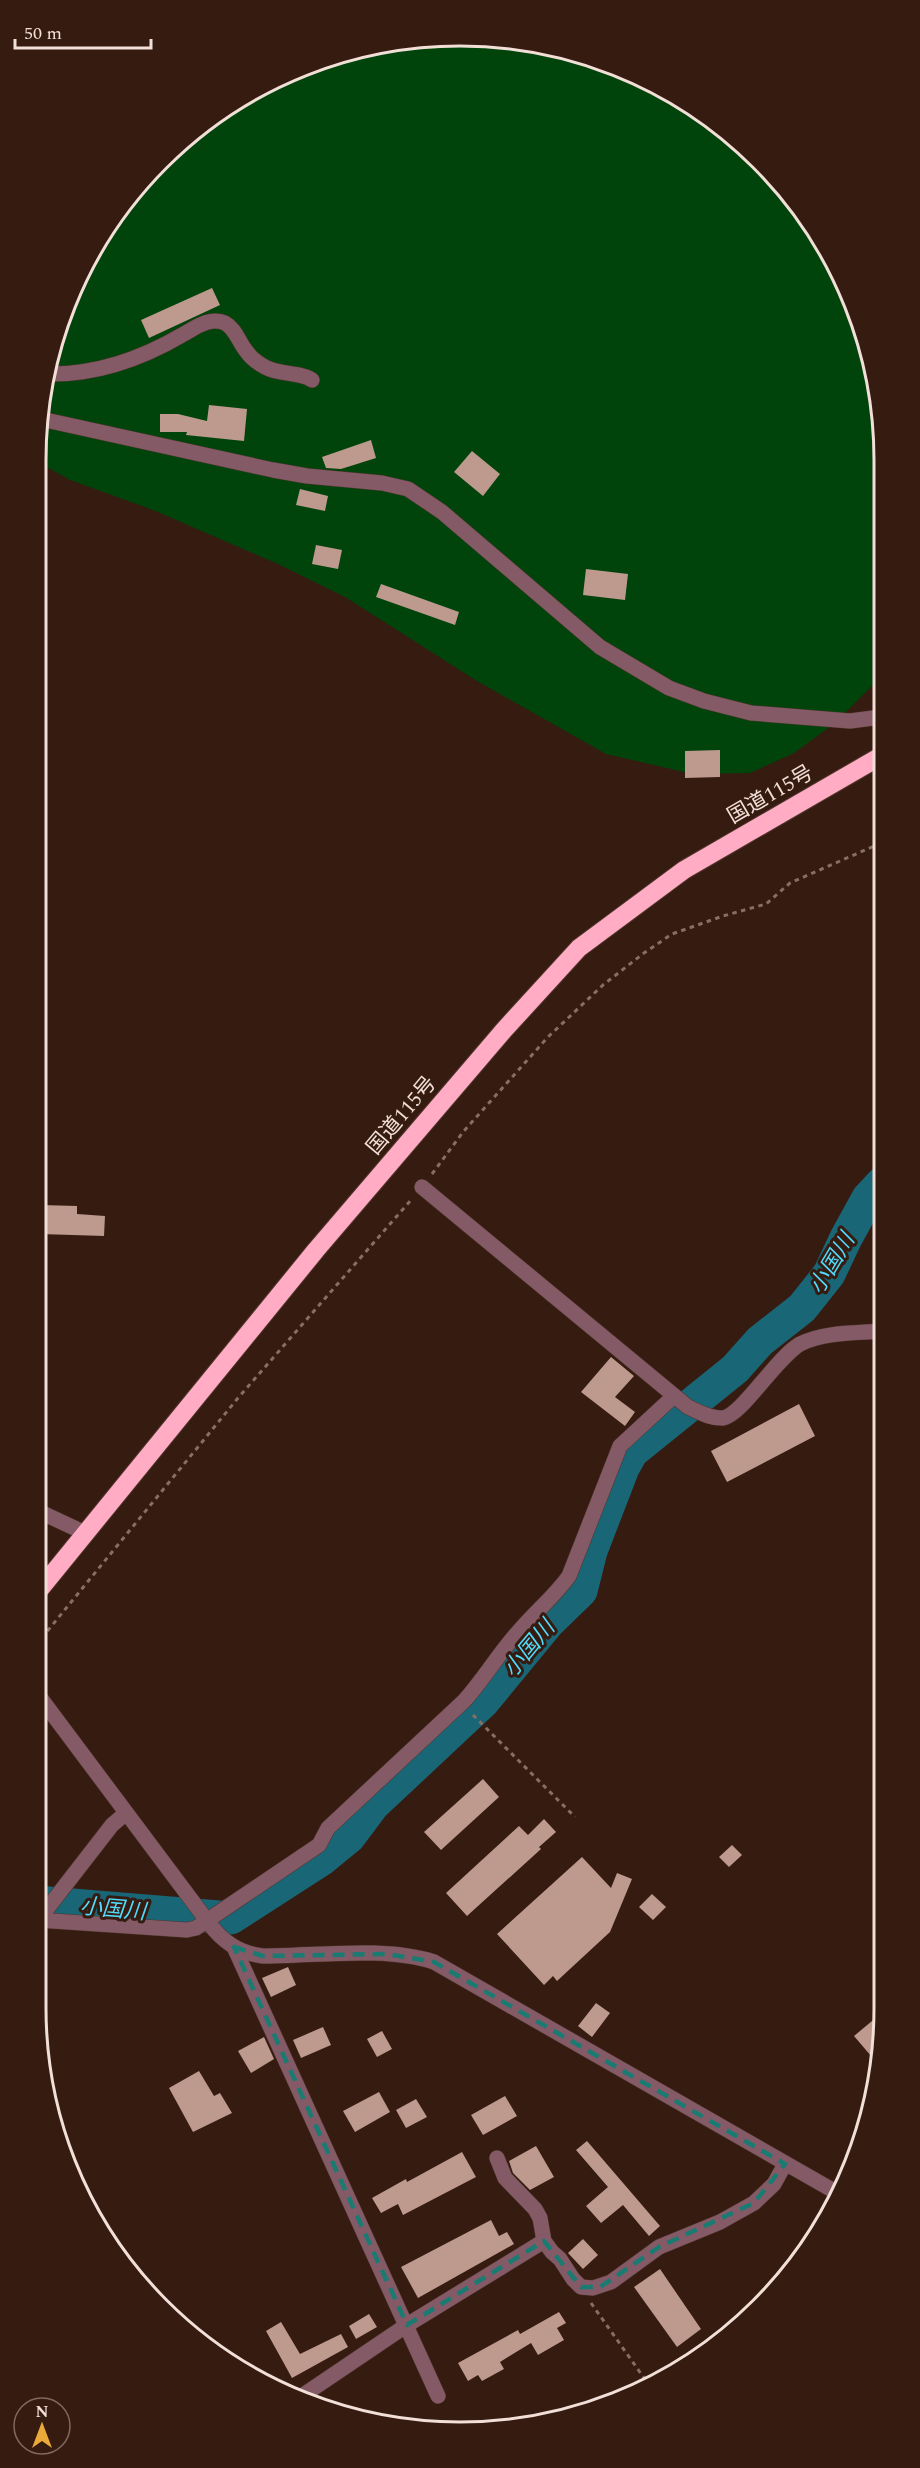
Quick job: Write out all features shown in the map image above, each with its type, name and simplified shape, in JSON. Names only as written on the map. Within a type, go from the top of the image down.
[{"type":"highway","name":"国道115号","points":[[46,1582],[316,1250],[475,1063],[579,948],[684,870],[874,760]]},
{"type":"street","points":[[55,374],[91,372],[131,359],[160,348],[200,325],[217,321],[226,324],[236,333],[246,352],[267,368],[312,380]]},
{"type":"street","points":[[48,421],[273,470],[403,487],[442,512],[600,647],[669,688],[704,701],[751,713],[850,722],[874,718]]},
{"type":"street","points":[[422,1187],[688,1407],[703,1414],[722,1418],[730,1416],[741,1408],[783,1357],[800,1344],[824,1336],[874,1333]]},
{"type":"street","points":[[46,1922],[188,1930],[208,1922],[319,1845],[328,1828],[485,1678],[518,1632],[559,1590],[569,1576],[620,1446],[674,1395]]},
{"type":"street","points":[[46,1515],[85,1533]]},
{"type":"street","points":[[46,1705],[208,1922],[220,1937],[234,1947],[253,1955],[263,1956],[387,1954],[434,1962],[832,2190]]},
{"type":"street","points":[[46,1910],[112,1825],[126,1813]]},
{"type":"street","points":[[234,1947],[438,2396]]},
{"type":"street","points":[[497,2158],[505,2178],[535,2209],[540,2218],[544,2241],[581,2287],[593,2289],[611,2282],[659,2247],[720,2222],[754,2203],[774,2184],[785,2164]]},
{"type":"street","points":[[308,2392],[373,2351],[407,2325],[544,2241]]},
{"type":"path","points":[[461,1703],[575,1817]]},
{"type":"path","points":[[587,2288],[588,2298],[644,2378]]},
{"type":"highlighted area","points":[[234,1947],[263,1956],[387,1954],[434,1962],[785,2164],[754,2203],[659,2247],[600,2287],[581,2287],[544,2241],[407,2325]]},
{"type":"green space","points":[[460,46],[541,54],[593,68],[643,89],[690,116],[712,132],[733,149],[771,187],[804,230],[831,277],[852,327],[866,379],[873,433],[874,684],[835,723],[794,753],[750,773],[693,774],[606,754],[477,681],[345,597],[278,564],[153,510],[70,480],[46,467],[47,433],[54,379],[68,327],[89,277],[116,230],[149,187],[187,149],[230,116],[277,89],[327,68],[379,54]]},
{"type":"building","points":[[212,288],[220,305],[149,338],[141,320]]},
{"type":"building","points":[[209,405],[247,409],[244,441],[186,435],[187,432],[160,432],[160,414],[178,414],[207,421]]},
{"type":"building","points":[[371,440],[376,458],[341,469],[326,468],[322,457]]},
{"type":"building","points":[[472,451],[500,474],[483,496],[454,472]]},
{"type":"building","points":[[300,489],[328,496],[325,511],[296,505]]},
{"type":"building","points":[[316,545],[342,550],[338,569],[312,564]]},
{"type":"building","points":[[586,569],[628,574],[625,600],[583,595]]},
{"type":"building","points":[[381,584],[459,612],[455,625],[376,597]]},
{"type":"building","points":[[720,750],[720,777],[685,778],[685,751]]},
{"type":"building","points":[[46,1205],[77,1206],[77,1214],[105,1216],[104,1236],[46,1234]]},
{"type":"building","points":[[611,1357],[634,1376],[615,1397],[635,1412],[625,1426],[581,1392]]},
{"type":"building","points":[[799,1404],[815,1436],[727,1482],[711,1451]]},
{"type":"building","points":[[483,1779],[499,1797],[441,1850],[424,1832]]},
{"type":"building","points":[[544,1819],[556,1832],[539,1847],[541,1849],[467,1916],[446,1893],[519,1826],[528,1835]]},
{"type":"building","points":[[732,1845],[742,1855],[729,1867],[719,1857]]},
{"type":"building","points":[[582,1857],[611,1888],[617,1873],[632,1879],[610,1932],[557,1981],[553,1976],[544,1985],[497,1934]]},
{"type":"building","points":[[652,1894],[666,1907],[653,1920],[639,1907]]},
{"type":"building","points":[[288,1967],[296,1985],[271,1997],[262,1978]]},
{"type":"building","points":[[596,2003],[610,2013],[592,2037],[578,2026]]},
{"type":"building","points":[[874,2020],[871,2056],[854,2036]]},
{"type":"building","points":[[323,2027],[331,2045],[301,2058],[293,2040]]},
{"type":"building","points":[[382,2031],[392,2049],[377,2057],[367,2039]]},
{"type":"building","points":[[264,2037],[274,2059],[251,2073],[238,2051]]},
{"type":"building","points":[[199,2071],[214,2096],[220,2093],[232,2113],[193,2132],[169,2088]]},
{"type":"building","points":[[379,2092],[390,2112],[355,2132],[343,2111]]},
{"type":"building","points":[[505,2096],[517,2116],[483,2135],[471,2115]]},
{"type":"building","points":[[416,2099],[427,2117],[406,2128],[396,2110]]},
{"type":"building","points":[[587,2141],[660,2226],[649,2236],[623,2205],[601,2223],[586,2206],[608,2187],[576,2150]]},
{"type":"building","points":[[536,2146],[554,2177],[530,2190],[513,2173],[509,2161]]},
{"type":"building","points":[[462,2152],[476,2177],[403,2215],[398,2204],[381,2213],[372,2198]]},
{"type":"building","points":[[491,2220],[499,2236],[507,2232],[514,2244],[418,2298],[401,2267]]},
{"type":"building","points":[[583,2239],[598,2255],[583,2269],[568,2253]]},
{"type":"building","points":[[660,2269],[701,2329],[677,2347],[634,2287]]},
{"type":"building","points":[[559,2312],[566,2323],[557,2328],[564,2340],[538,2355],[531,2343],[500,2362],[504,2369],[482,2381],[478,2375],[468,2381],[458,2363],[518,2330],[520,2334]]},
{"type":"building","points":[[369,2314],[377,2327],[356,2339],[349,2326]]},
{"type":"building","points":[[281,2322],[300,2354],[341,2334],[348,2347],[292,2378],[266,2331]]},
{"type":"waterway","name":"小国川","points":[[46,1903],[231,1918],[321,1860],[349,1837],[373,1805],[483,1702],[548,1623],[581,1591],[591,1551],[623,1468],[632,1452],[735,1369],[760,1341],[802,1308],[829,1274],[846,1238],[868,1198],[874,1192]]}]
